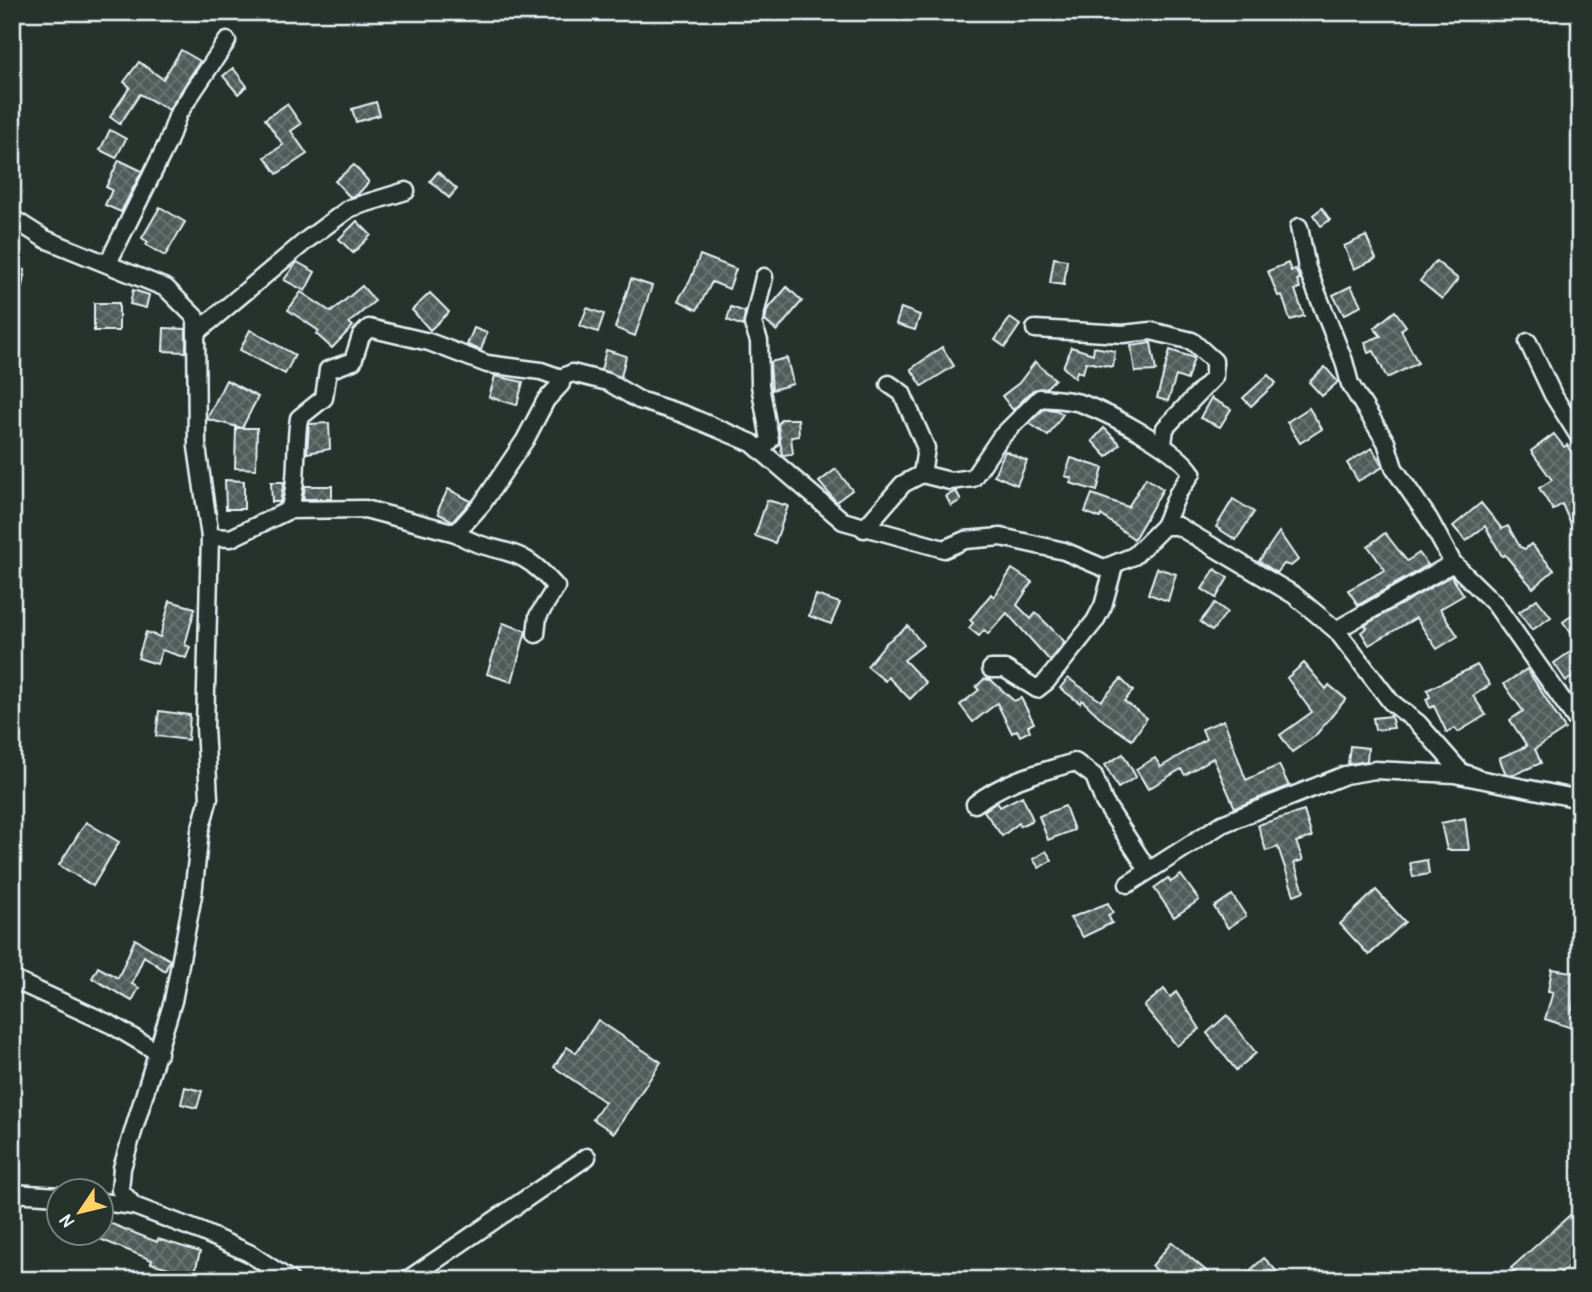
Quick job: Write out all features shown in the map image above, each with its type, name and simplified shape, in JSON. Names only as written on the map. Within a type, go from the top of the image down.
[{"type":"street","points":[[108,263],[168,142],[178,114],[227,41]]},
{"type":"street","points":[[196,333],[308,239],[350,208],[406,191]]},
{"type":"street","points":[[12,218],[45,239],[166,288],[196,318],[197,447],[209,537],[205,727],[209,799],[200,831],[182,957],[159,1053],[140,1104],[122,1168],[120,1190],[134,1206]]},
{"type":"street","points":[[1299,227],[1307,268],[1344,361],[1350,384],[1385,442],[1394,468],[1429,519],[1452,563],[1495,604],[1580,724]]},
{"type":"street","points":[[762,449],[770,440],[760,385],[759,341],[753,324],[764,277]]},
{"type":"street","points":[[289,510],[296,488],[295,448],[299,418],[324,398],[328,370],[353,361],[361,336],[369,328],[429,342],[487,364],[541,371],[561,379]]},
{"type":"street","points":[[1035,329],[1123,334],[1151,331],[1192,341],[1207,354],[1214,361],[1214,377],[1165,428],[1163,444]]},
{"type":"street","points":[[1528,342],[1553,395],[1580,438]]},
{"type":"street","points":[[561,379],[572,373],[608,382],[639,400],[683,414],[762,449],[843,521],[864,528],[944,550],[965,540],[1001,537],[1064,551],[1104,568],[1114,566],[1135,556],[1164,526],[1178,493],[1192,473],[1184,461],[1163,444],[1084,404],[1060,398],[1041,398],[1000,439],[973,478],[950,481],[922,474],[903,484],[864,528]]},
{"type":"street","points":[[456,533],[482,504],[524,440],[546,400],[561,384],[561,379]]},
{"type":"street","points":[[889,384],[902,393],[926,448],[922,474]]},
{"type":"street","points":[[209,537],[231,538],[289,510],[365,509],[456,533],[476,546],[521,557],[537,567],[556,587],[538,616],[536,634]]},
{"type":"street","points":[[1164,526],[1178,526],[1294,595],[1336,630],[1391,702],[1418,723],[1461,772],[1580,799]]},
{"type":"street","points":[[1336,630],[1452,563]]},
{"type":"street","points":[[991,669],[1005,669],[1037,688],[1046,682],[1095,621],[1103,606],[1114,566]]},
{"type":"street","points":[[975,804],[1010,782],[1075,762],[1094,776],[1104,802],[1148,870]]},
{"type":"street","points":[[1128,884],[1222,824],[1345,775],[1375,770],[1473,776]]},
{"type":"street","points":[[12,979],[112,1025],[159,1053]]},
{"type":"street","points":[[407,1280],[587,1157]]},
{"type":"street","points":[[12,1193],[46,1195]]},
{"type":"street","points":[[116,1204],[134,1206],[249,1253],[290,1280]]},
{"type":"building","points":[[181,50],[200,61],[169,110],[140,94],[120,124],[110,117],[130,87],[124,82],[139,62],[163,79]]},
{"type":"building","points":[[233,68],[247,86],[238,94],[223,76]]},
{"type":"building","points":[[376,102],[380,115],[356,122],[352,109]]},
{"type":"building","points":[[287,104],[301,124],[291,131],[307,154],[277,174],[265,157],[283,145],[265,119]]},
{"type":"building","points":[[110,130],[126,139],[116,158],[100,150]]},
{"type":"building","points":[[119,160],[142,171],[121,212],[105,205],[112,190],[106,187]]},
{"type":"building","points":[[354,165],[369,182],[357,195],[350,197],[335,181]]},
{"type":"building","points":[[438,172],[457,189],[449,198],[430,181]]},
{"type":"building","points":[[160,207],[185,222],[165,256],[146,245],[148,242],[142,238]]},
{"type":"building","points":[[1322,208],[1330,220],[1321,226],[1313,215]]},
{"type":"building","points":[[357,221],[371,235],[353,253],[339,239]]},
{"type":"building","points":[[1366,236],[1376,259],[1354,269],[1344,246]]},
{"type":"building","points":[[700,255],[736,269],[729,289],[712,282],[697,310],[678,300],[690,281]]},
{"type":"building","points":[[1054,258],[1067,260],[1064,285],[1050,283]]},
{"type":"building","points":[[1436,261],[1458,279],[1442,299],[1420,281]]},
{"type":"building","points":[[297,262],[315,272],[305,291],[284,280]]},
{"type":"building","points":[[1288,263],[1291,271],[1295,269],[1300,279],[1297,280],[1300,288],[1295,290],[1304,316],[1290,320],[1282,295],[1278,296],[1268,271]]},
{"type":"building","points":[[12,268],[25,270],[22,288],[12,286]]},
{"type":"building","points":[[631,279],[652,286],[635,336],[615,328]]},
{"type":"building","points":[[362,286],[375,301],[349,323],[353,326],[332,348],[316,334],[319,331],[288,310],[301,292],[331,312]]},
{"type":"building","points":[[1351,286],[1361,305],[1344,315],[1333,295]]},
{"type":"building","points":[[787,287],[802,301],[777,331],[765,321],[767,310]]},
{"type":"building","points":[[133,290],[149,295],[146,308],[130,304]]},
{"type":"building","points":[[430,293],[449,312],[430,330],[412,310]]},
{"type":"building","points":[[94,303],[119,303],[119,331],[94,331]]},
{"type":"building","points":[[731,307],[745,312],[743,326],[727,320]]},
{"type":"building","points":[[587,308],[604,314],[598,332],[580,326]]},
{"type":"building","points":[[901,308],[920,315],[915,330],[896,324]]},
{"type":"building","points":[[1395,311],[1406,326],[1401,330],[1418,363],[1387,378],[1374,351],[1368,353],[1365,342],[1381,336],[1374,328]]},
{"type":"building","points":[[1010,318],[1020,325],[1005,347],[995,340]]},
{"type":"building","points":[[164,328],[186,329],[186,352],[163,351]]},
{"type":"building","points":[[474,328],[487,333],[481,350],[467,345]]},
{"type":"building","points":[[250,330],[295,355],[285,374],[240,350]]},
{"type":"building","points":[[1151,343],[1156,371],[1135,372],[1131,346]]},
{"type":"building","points":[[942,347],[954,366],[922,386],[911,369]]},
{"type":"building","points":[[1071,347],[1093,354],[1094,347],[1115,351],[1113,367],[1086,362],[1083,373],[1077,371],[1075,378],[1063,367]]},
{"type":"building","points":[[606,350],[626,356],[621,377],[601,370]]},
{"type":"building","points":[[1170,350],[1194,358],[1187,380],[1176,376],[1168,401],[1157,398]]},
{"type":"building","points":[[787,358],[793,384],[772,390],[770,362]]},
{"type":"building","points":[[1035,362],[1055,379],[1046,388],[1033,390],[1013,410],[1002,396],[1019,383]]},
{"type":"building","points":[[1325,367],[1338,382],[1322,396],[1309,382]]},
{"type":"building","points":[[1268,375],[1276,383],[1251,406],[1243,398]]},
{"type":"building","points":[[495,376],[523,382],[517,405],[489,397]]},
{"type":"building","points":[[226,380],[258,397],[242,428],[207,419]]},
{"type":"building","points":[[1211,398],[1231,409],[1220,427],[1200,418]]},
{"type":"building","points":[[1309,408],[1322,429],[1300,443],[1287,422]]},
{"type":"building","points":[[1044,409],[1063,414],[1048,436],[1029,423]]},
{"type":"building","points":[[781,419],[798,419],[799,436],[791,437],[793,454],[782,455],[778,425]]},
{"type":"building","points":[[329,423],[330,449],[307,453],[309,424]]},
{"type":"building","points":[[236,428],[257,428],[256,469],[235,468]]},
{"type":"building","points":[[1104,428],[1120,444],[1107,457],[1092,441]]},
{"type":"building","points":[[1554,434],[1564,447],[1567,445],[1580,466],[1580,545],[1562,504],[1553,510],[1539,488],[1552,480],[1531,451]]},
{"type":"building","points":[[1372,448],[1383,467],[1358,481],[1347,463]]},
{"type":"building","points":[[1005,451],[1027,461],[1017,485],[994,475]]},
{"type":"building","points":[[1071,458],[1103,468],[1097,491],[1070,483],[1072,478],[1065,476]]},
{"type":"building","points":[[836,469],[852,490],[836,502],[819,482]]},
{"type":"building","points":[[1146,478],[1163,489],[1134,539],[1101,515],[1100,518],[1085,512],[1092,494],[1128,507]]},
{"type":"building","points":[[225,480],[244,481],[244,509],[226,509]]},
{"type":"building","points":[[271,482],[284,482],[280,502],[272,502]]},
{"type":"building","points":[[305,486],[332,486],[332,499],[303,499]]},
{"type":"building","points":[[448,489],[471,501],[453,521],[439,514],[438,510]]},
{"type":"building","points":[[956,491],[961,500],[951,506],[946,496]]},
{"type":"building","points":[[1233,499],[1254,512],[1236,540],[1216,527]]},
{"type":"building","points":[[767,500],[788,506],[775,543],[755,536]]},
{"type":"building","points":[[1481,503],[1502,529],[1508,526],[1520,547],[1525,549],[1531,544],[1554,570],[1533,588],[1505,555],[1502,556],[1485,526],[1466,541],[1453,526]]},
{"type":"building","points":[[1279,532],[1298,560],[1291,566],[1284,564],[1277,573],[1259,561]]},
{"type":"building","points":[[1385,533],[1407,561],[1419,553],[1428,565],[1358,605],[1348,590],[1385,570],[1368,546]]},
{"type":"building","points":[[1157,568],[1176,574],[1168,601],[1148,594]]},
{"type":"building","points":[[1012,569],[1032,582],[1017,605],[1031,619],[1036,613],[1065,642],[1050,661],[1007,613],[988,634],[984,630],[979,636],[969,628],[973,623],[970,620],[991,594],[994,597]]},
{"type":"building","points":[[1215,569],[1228,578],[1216,598],[1202,589]]},
{"type":"building","points":[[1451,576],[1464,595],[1440,609],[1458,636],[1437,649],[1416,618],[1369,645],[1361,632],[1367,628],[1365,625]]},
{"type":"building","points":[[816,595],[840,603],[831,624],[809,616]]},
{"type":"building","points":[[1537,599],[1551,617],[1532,630],[1519,612]]},
{"type":"building","points":[[170,601],[195,608],[185,645],[190,647],[186,658],[162,650],[157,664],[138,658],[146,632],[160,637]]},
{"type":"building","points":[[1215,603],[1227,612],[1212,631],[1200,622]]},
{"type":"building","points":[[1580,609],[1580,645],[1563,622]]},
{"type":"building","points":[[503,623],[526,631],[512,682],[487,674]]},
{"type":"building","points":[[908,626],[923,645],[904,660],[926,683],[910,699],[888,677],[885,681],[867,666],[886,643]]},
{"type":"building","points":[[1573,650],[1580,659],[1580,672],[1566,681],[1554,663]]},
{"type":"building","points":[[1304,663],[1326,689],[1329,685],[1346,699],[1315,736],[1292,752],[1280,735],[1312,712],[1287,678]]},
{"type":"building","points":[[1477,665],[1490,685],[1473,696],[1486,715],[1458,732],[1455,728],[1447,733],[1434,706],[1430,708],[1426,699],[1430,697],[1427,690]]},
{"type":"building","points":[[1527,669],[1565,729],[1535,749],[1541,763],[1513,775],[1506,774],[1499,758],[1527,746],[1510,720],[1523,711],[1504,684]]},
{"type":"building","points":[[1068,678],[1101,701],[1121,679],[1133,691],[1124,701],[1147,718],[1132,740],[1104,721],[1082,700],[1080,703],[1060,688]]},
{"type":"building","points":[[984,679],[991,680],[1014,701],[1021,698],[1034,723],[1028,726],[1030,731],[1020,736],[1017,730],[1012,733],[997,703],[973,722],[960,705],[979,690],[976,687]]},
{"type":"building","points":[[159,711],[190,715],[188,740],[156,736]]},
{"type":"building","points":[[1391,716],[1394,728],[1375,730],[1373,718]]},
{"type":"building","points":[[1224,720],[1246,780],[1279,765],[1289,786],[1235,808],[1213,758],[1185,775],[1181,769],[1148,789],[1136,769],[1155,758],[1161,767],[1206,739],[1202,729]]},
{"type":"building","points":[[1350,746],[1368,748],[1367,761],[1348,764]]},
{"type":"building","points":[[1123,754],[1136,777],[1118,788],[1105,765]]},
{"type":"building","points":[[1022,796],[1033,820],[1020,826],[1019,823],[1002,836],[984,811],[997,802],[1000,807]]},
{"type":"building","points":[[1065,806],[1074,830],[1048,840],[1039,816]]},
{"type":"building","points":[[1304,811],[1312,837],[1296,842],[1303,860],[1294,863],[1304,891],[1294,895],[1278,847],[1266,851],[1258,825]]},
{"type":"building","points":[[1465,818],[1469,850],[1447,850],[1441,823]]},
{"type":"building","points":[[86,822],[119,842],[93,886],[59,865]]},
{"type":"building","points":[[1046,851],[1052,860],[1039,868],[1033,859]]},
{"type":"building","points":[[1427,860],[1429,874],[1413,877],[1410,863]]},
{"type":"building","points":[[1181,875],[1199,900],[1174,917],[1154,888],[1168,878],[1171,882]]},
{"type":"building","points":[[1376,890],[1405,922],[1369,955],[1340,924]]},
{"type":"building","points":[[1232,895],[1246,916],[1228,928],[1214,907]]},
{"type":"building","points":[[1108,903],[1113,913],[1108,915],[1112,923],[1083,937],[1070,918]]},
{"type":"building","points":[[135,939],[170,960],[165,971],[144,956],[132,984],[139,988],[132,1001],[92,978],[98,967],[118,978]]},
{"type":"building","points":[[1552,969],[1579,973],[1573,1009],[1577,1010],[1572,1028],[1545,1019],[1553,992],[1548,991]]},
{"type":"building","points":[[1164,989],[1170,997],[1176,992],[1200,1029],[1177,1046],[1144,1006]]},
{"type":"building","points":[[1227,1015],[1256,1053],[1236,1070],[1207,1033]]},
{"type":"building","points":[[598,1020],[661,1062],[614,1133],[593,1119],[605,1102],[554,1067],[567,1047],[576,1053]]},
{"type":"building","points":[[185,1087],[202,1091],[197,1108],[181,1104]]},
{"type":"building","points":[[1580,1206],[1580,1256],[1553,1280],[1521,1280],[1511,1268]]},
{"type":"building","points":[[116,1226],[157,1242],[158,1239],[200,1252],[194,1275],[151,1263],[152,1260],[116,1246]]},
{"type":"building","points":[[1172,1242],[1217,1280],[1168,1280],[1152,1266]]},
{"type":"building","points":[[1264,1258],[1284,1280],[1261,1280],[1263,1276],[1248,1272]]}]
